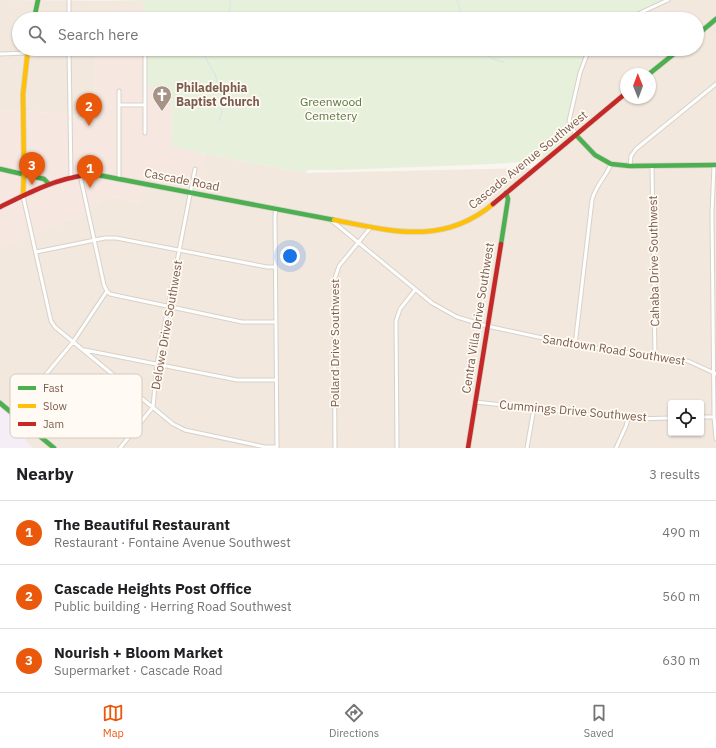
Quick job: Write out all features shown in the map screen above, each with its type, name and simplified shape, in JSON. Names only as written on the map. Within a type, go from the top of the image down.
[{"type":"main road","points":[[35,12],[38,0]]},
{"type":"main road","points":[[704,29],[716,19]]},
{"type":"main road","points":[[24,196],[22,99],[23,79],[27,56]]},
{"type":"main road","points":[[656,69],[672,56]]},
{"type":"main road","name":"Cascade Avenue Southwest","points":[[368,226],[410,233],[427,232],[460,224],[475,217],[620,98]]},
{"type":"main road","points":[[576,135],[596,155],[612,164],[630,166],[715,165]]},
{"type":"main road","points":[[0,169],[44,178],[49,184]]},
{"type":"main road","name":"Cascade Road","points":[[0,207],[49,184],[70,177],[80,175],[98,175],[368,226]]},
{"type":"main road","name":"Centra Villa Drive Southwest","points":[[468,448],[508,199],[506,193]]},
{"type":"main road","points":[[0,403],[10,411]]},
{"type":"main road","points":[[42,438],[54,448]]},
{"type":"street","points":[[69,0],[69,12]]},
{"type":"street","points":[[642,12],[668,0]]},
{"type":"street","points":[[0,54],[12,53]]},
{"type":"street","points":[[69,56],[70,177]]},
{"type":"street","points":[[145,56],[145,133]]},
{"type":"street","points":[[576,135],[569,121],[580,73],[586,56]]},
{"type":"street","points":[[630,166],[631,156],[636,148],[716,84]]},
{"type":"street","points":[[119,91],[119,178]]},
{"type":"street","points":[[119,106],[145,105]]},
{"type":"street","points":[[575,346],[592,200],[596,187],[610,169],[612,164]]},
{"type":"street","points":[[715,165],[712,213],[715,321],[714,417],[716,439]]},
{"type":"street","name":"Cahaba Drive Southwest","points":[[652,166],[655,356]]},
{"type":"street","name":"Delowe Drive Southwest","points":[[153,407],[158,364],[195,170]]},
{"type":"street","points":[[80,175],[104,286],[107,291],[115,296],[242,322],[276,322]]},
{"type":"street","points":[[24,196],[51,321],[55,327],[112,374]]},
{"type":"street","points":[[142,398],[173,424],[185,430],[265,447],[277,447],[275,267],[276,208]]},
{"type":"street","name":"Sandtown Road Southwest","points":[[330,219],[432,303],[449,313],[487,326],[575,346],[688,361],[715,374]]},
{"type":"street","name":"Pollard Drive Southwest","points":[[335,448],[334,280],[339,266],[358,242],[368,226]]},
{"type":"street","points":[[36,252],[105,238],[116,238],[267,267],[275,267]]},
{"type":"street","points":[[396,448],[396,321],[400,309],[416,290]]},
{"type":"street","points":[[46,374],[73,342],[107,291]]},
{"type":"street","points":[[83,350],[237,380],[276,380]]},
{"type":"street","name":"Cummings Drive Southwest","points":[[475,402],[628,418],[668,418]]},
{"type":"street","points":[[142,421],[153,407]]},
{"type":"street","points":[[527,448],[534,408]]},
{"type":"street","points":[[704,418],[714,417]]},
{"type":"street","points":[[616,448],[628,418]]},
{"type":"street","points":[[120,448],[128,438]]},
{"type":"shaded area","points":[[0,0],[144,1],[145,12],[12,12],[12,56],[95,56],[94,115],[0,110]]},
{"type":"shaded area","points":[[669,0],[716,0],[716,448],[32,448],[24,438],[142,438],[142,374],[10,374],[10,417],[0,402],[0,247],[90,212],[109,196],[140,203],[144,184],[193,195],[205,154],[307,173],[533,168],[575,135],[571,128],[569,113],[582,62],[585,56],[704,56],[704,12],[644,12]]},
{"type":"shaded area","points":[[95,56],[147,56],[171,87],[172,146],[205,154],[193,195],[144,184],[141,203],[109,196],[90,212],[0,247],[0,110],[94,115]]},
{"type":"shaded area","points":[[0,402],[10,410],[10,438],[26,438],[25,440],[32,448],[0,448]]},
{"type":"green space","points":[[98,0],[669,0],[644,12],[145,12],[144,1]]},
{"type":"green space","name":"Greenwood Cemetery","points":[[145,56],[585,56],[582,62],[569,121],[576,135],[546,160],[492,164],[307,170],[307,173],[205,154],[172,146],[171,87],[146,86]]},
{"type":"waterway","points":[[228,12],[230,9],[230,0]]},
{"type":"waterway","points":[[457,0],[461,12]]},
{"type":"waterway","points":[[205,56],[215,74],[222,98],[222,111],[219,121]]},
{"type":"waterway","points":[[489,56],[493,59],[504,61]]},
{"type":"traffic: fast","points":[[35,12],[38,0]]},
{"type":"traffic: fast","points":[[704,29],[716,19]]},
{"type":"traffic: fast","points":[[656,68],[671,56]]},
{"type":"traffic: fast","points":[[576,135],[595,155],[611,164],[630,166],[716,165]]},
{"type":"traffic: fast","points":[[0,169],[44,179],[49,184]]},
{"type":"traffic: fast","points":[[86,175],[98,175],[334,220]]},
{"type":"traffic: fast","points":[[501,244],[508,199],[506,193]]},
{"type":"traffic: fast","points":[[0,403],[10,411]]},
{"type":"traffic: fast","points":[[42,438],[54,448]]},
{"type":"traffic: slow","points":[[23,196],[23,94],[27,56]]},
{"type":"traffic: slow","points":[[334,220],[397,231],[416,232],[436,230],[455,226],[474,217],[493,204]]},
{"type":"traffic: jam","points":[[493,204],[620,98]]},
{"type":"traffic: jam","points":[[0,207],[53,183],[86,175]]},
{"type":"traffic: jam","points":[[468,448],[501,244]]},
{"type":"place","name":"Philadelphia Baptist Church","points":[[162,112]]},
{"type":"place","name":"Cascade Heights Post Office","points":[[89,126]]},
{"type":"place","name":"Nourish + Bloom Market","points":[[32,185]]},
{"type":"place","name":"The Beautiful Restaurant","points":[[90,188]]}]
